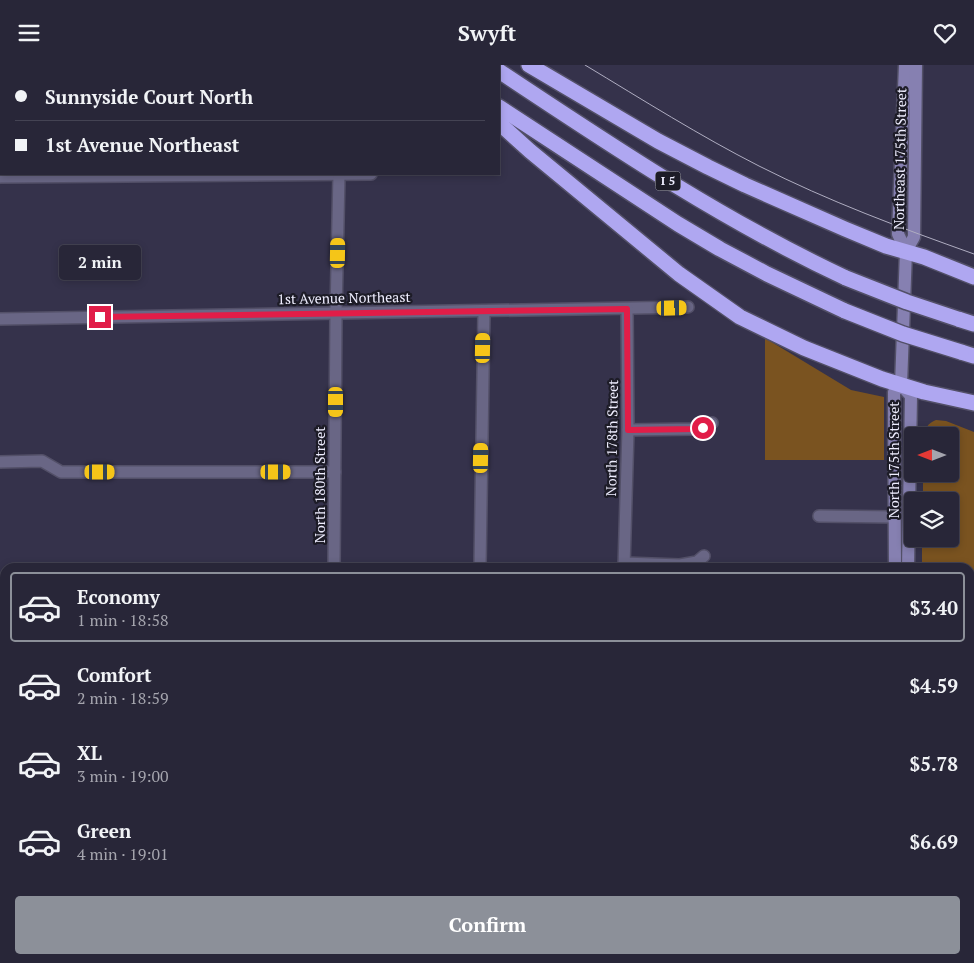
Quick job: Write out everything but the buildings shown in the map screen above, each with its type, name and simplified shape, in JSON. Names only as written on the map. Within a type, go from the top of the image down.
[{"type":"highway","points":[[529,65],[658,141],[745,185],[845,229],[974,277]]},
{"type":"highway","name":"I 5","points":[[500,72],[610,145],[700,201],[792,251],[846,277],[900,299],[974,324]]},
{"type":"highway","name":"I 5","points":[[500,108],[678,224],[767,274],[845,311],[903,334],[968,354]]},
{"type":"highway","points":[[500,124],[679,274],[740,317],[828,359],[882,379],[974,403]]},
{"type":"main road","name":"Northeast 175th Street","points":[[905,65],[898,234],[906,251]]},
{"type":"main road","name":"Northeast 175th Street","points":[[903,316],[906,251],[914,237],[916,65]]},
{"type":"main road","name":"North 175th Street","points":[[895,563],[894,392],[901,385],[903,316]]},
{"type":"main road","name":"North 175th Street","points":[[901,385],[911,396],[908,563]]},
{"type":"street","points":[[0,177],[226,175]]},
{"type":"street","name":"North 180th Street","points":[[334,563],[339,175]]},
{"type":"street","name":"1st Avenue Northeast","points":[[0,319],[688,307]]},
{"type":"street","name":"North 178th Street","points":[[624,563],[628,430],[627,309]]},
{"type":"street","points":[[480,563],[484,311]]},
{"type":"street","points":[[628,430],[694,429],[703,428],[712,423]]},
{"type":"street","points":[[0,462],[42,461],[61,472],[335,471]]},
{"type":"street","points":[[819,516],[894,517]]},
{"type":"street","points":[[697,563],[704,556]]},
{"type":"shaded area","points":[[765,338],[851,390],[884,397],[884,460],[765,460]]},
{"type":"shaded area","points":[[936,420],[946,421],[974,432],[974,563],[922,563],[922,547],[959,547],[959,492],[923,492],[923,483],[959,483],[959,427],[927,426]]},
{"type":"tram line","points":[[585,65],[715,142],[785,179],[865,213],[974,254]]},
{"type":"route","points":[[100,317],[627,309],[628,430],[703,428]]}]
